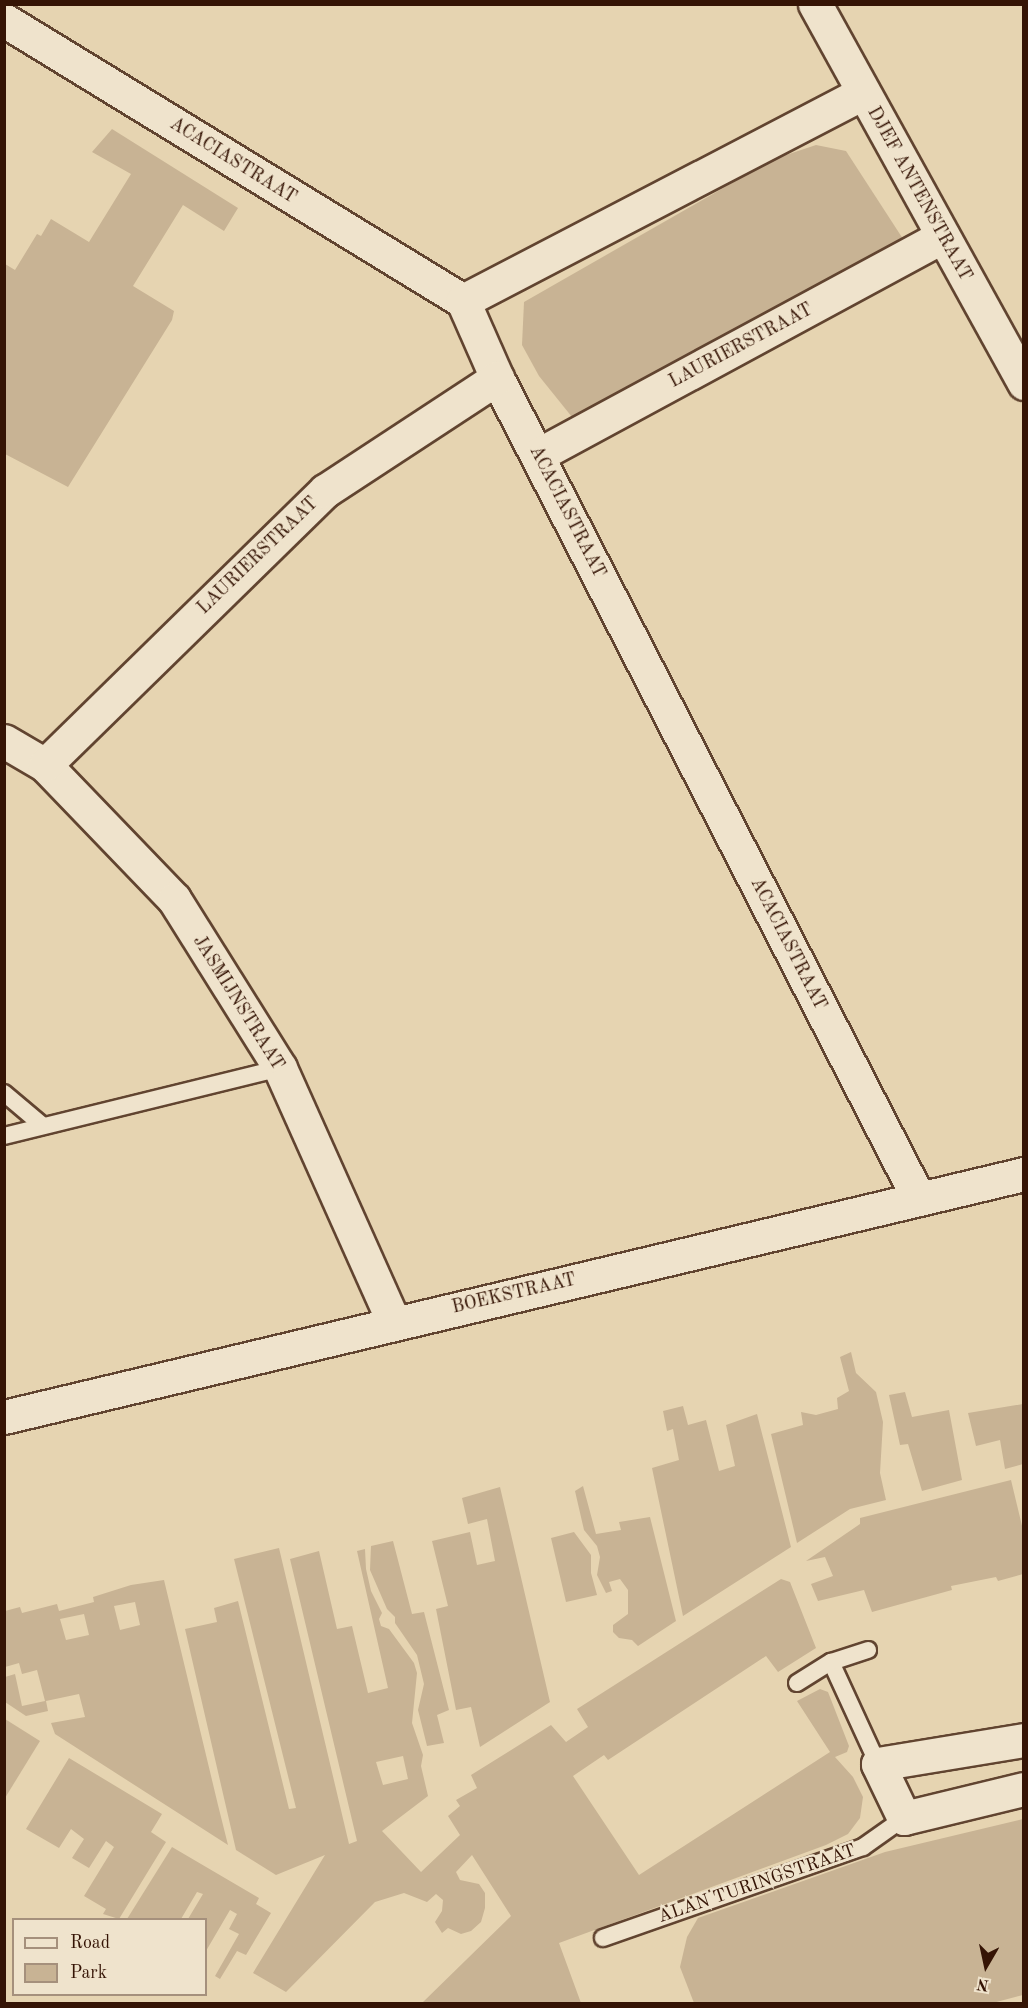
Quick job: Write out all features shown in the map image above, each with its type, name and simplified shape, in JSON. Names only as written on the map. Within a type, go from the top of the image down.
[{"type":"street","name":"DJEF ANTENSTRAAT","points":[[816,4],[1023,382]]},
{"type":"street","name":"ACACIASTRAAT","points":[[4,20],[463,301],[497,378],[919,1199]]},
{"type":"street","points":[[463,301],[863,93]]},
{"type":"street","name":"LAURIERSTRAAT","points":[[538,455],[943,236]]},
{"type":"street","name":"LAURIERSTRAAT","points":[[45,765],[325,491],[497,378]]},
{"type":"street","name":"JASMIJNSTRAAT","points":[[4,741],[45,765],[174,899],[280,1068],[394,1323]]},
{"type":"street","name":"BOEKSTRAAT","points":[[4,1417],[1023,1174]]},
{"type":"street","points":[[904,1818],[878,1764],[1023,1740]]},
{"type":"street","name":"ALAN TURINGSTRAAT","points":[[904,1818],[1023,1789]]},
{"type":"lane","points":[[4,1136],[280,1068]]},
{"type":"lane","points":[[4,1093],[43,1126]]},
{"type":"lane","points":[[797,1683],[831,1662],[868,1650]]},
{"type":"lane","points":[[831,1662],[878,1764]]},
{"type":"lane","name":"ALAN TURINGSTRAAT","points":[[603,1938],[863,1847],[904,1818]]},
{"type":"green space","points":[[112,129],[238,208],[224,231],[183,205],[133,286],[174,311],[172,320],[68,487],[5,454],[5,264],[15,270],[37,234],[41,236],[51,219],[89,242],[131,174],[92,152]]},
{"type":"green space","points":[[816,145],[846,151],[905,242],[572,417],[539,376],[522,345],[524,302],[774,159]]},
{"type":"green space","points":[[851,1352],[856,1373],[876,1392],[883,1422],[880,1473],[886,1500],[850,1509],[797,1543],[771,1434],[803,1425],[801,1412],[816,1415],[838,1409],[837,1398],[849,1391],[840,1357]]},
{"type":"green space","points":[[905,1392],[912,1417],[949,1410],[962,1480],[922,1491],[908,1444],[900,1445],[889,1395]]},
{"type":"green space","points":[[1023,1404],[1023,1464],[1005,1469],[1000,1440],[976,1446],[968,1413]]},
{"type":"green space","points":[[683,1406],[688,1425],[706,1420],[719,1471],[735,1466],[726,1425],[757,1414],[791,1547],[683,1616],[652,1468],[679,1460],[673,1429],[667,1431],[663,1411]]},
{"type":"green space","points":[[1011,1480],[1023,1530],[1023,1574],[998,1581],[996,1577],[951,1586],[952,1590],[872,1612],[864,1590],[818,1601],[811,1584],[833,1576],[825,1557],[806,1561],[860,1524],[860,1518]]},
{"type":"green space","points":[[583,1486],[596,1534],[621,1530],[619,1522],[650,1517],[676,1621],[638,1646],[632,1640],[619,1638],[613,1632],[613,1625],[628,1614],[628,1590],[620,1579],[609,1582],[612,1591],[606,1593],[597,1575],[600,1557],[597,1546],[584,1530],[575,1491]]},
{"type":"green space","points":[[500,1487],[550,1702],[480,1747],[471,1707],[456,1710],[436,1609],[448,1606],[432,1541],[470,1532],[477,1565],[495,1561],[487,1519],[468,1524],[462,1498]]},
{"type":"green space","points":[[574,1532],[591,1555],[591,1573],[597,1595],[566,1602],[551,1538]]},
{"type":"green space","points":[[393,1541],[412,1614],[424,1612],[449,1710],[437,1715],[444,1743],[427,1746],[418,1710],[424,1684],[417,1655],[395,1623],[395,1617],[387,1609],[370,1570],[371,1546]]},
{"type":"green space","points":[[279,1548],[349,1844],[357,1841],[290,1559],[319,1551],[337,1629],[352,1626],[368,1693],[388,1688],[357,1551],[365,1549],[366,1569],[371,1591],[382,1613],[379,1619],[381,1626],[389,1629],[414,1663],[417,1673],[412,1723],[423,1755],[421,1766],[428,1796],[382,1831],[421,1872],[460,1835],[448,1816],[460,1806],[456,1800],[477,1788],[471,1775],[551,1725],[566,1742],[588,1727],[577,1709],[781,1579],[790,1582],[816,1648],[778,1672],[766,1656],[608,1760],[604,1755],[573,1776],[639,1875],[830,1752],[797,1701],[820,1689],[828,1692],[849,1746],[847,1752],[835,1757],[853,1777],[863,1797],[860,1818],[848,1834],[826,1845],[559,1943],[581,2003],[422,2003],[511,1916],[472,1855],[456,1872],[460,1880],[479,1884],[485,1893],[485,1908],[481,1922],[471,1931],[461,1934],[448,1928],[442,1933],[435,1922],[442,1911],[443,1900],[436,1894],[427,1902],[404,1893],[375,1902],[286,1992],[253,1973],[325,1855],[276,1875],[236,1850],[185,1629],[217,1622],[214,1608],[238,1601],[289,1809],[296,1808],[234,1559]],"holes":[[[403,1756],[408,1779],[383,1785],[376,1762]]]},
{"type":"green space","points":[[164,1580],[228,1845],[55,1734],[51,1723],[85,1717],[79,1694],[46,1701],[48,1711],[26,1716],[5,1702],[5,1677],[15,1674],[22,1706],[45,1701],[37,1670],[22,1674],[19,1663],[5,1667],[5,1611],[20,1607],[22,1613],[57,1604],[59,1611],[94,1602],[93,1597],[131,1585]],"holes":[[[135,1602],[140,1625],[120,1630],[114,1606]],[[84,1614],[89,1635],[66,1640],[60,1619]]]},
{"type":"green space","points":[[5,1719],[40,1741],[5,1798]]},
{"type":"green space","points":[[69,1758],[162,1814],[151,1832],[166,1842],[120,1918],[116,1918],[103,1914],[106,1909],[84,1896],[114,1847],[106,1841],[89,1868],[72,1858],[84,1839],[71,1829],[59,1848],[26,1829]]},
{"type":"green space","points":[[1023,1819],[1023,1995],[989,2004],[694,2003],[680,1967],[687,1937],[698,1918],[885,1852]]},
{"type":"green space","points":[[172,1847],[259,1898],[256,1904],[271,1913],[246,1955],[237,1951],[220,1979],[215,1976],[239,1934],[229,1929],[237,1914],[230,1910],[207,1949],[207,1918],[189,1918],[203,1894],[197,1892],[182,1918],[128,1918]]}]
